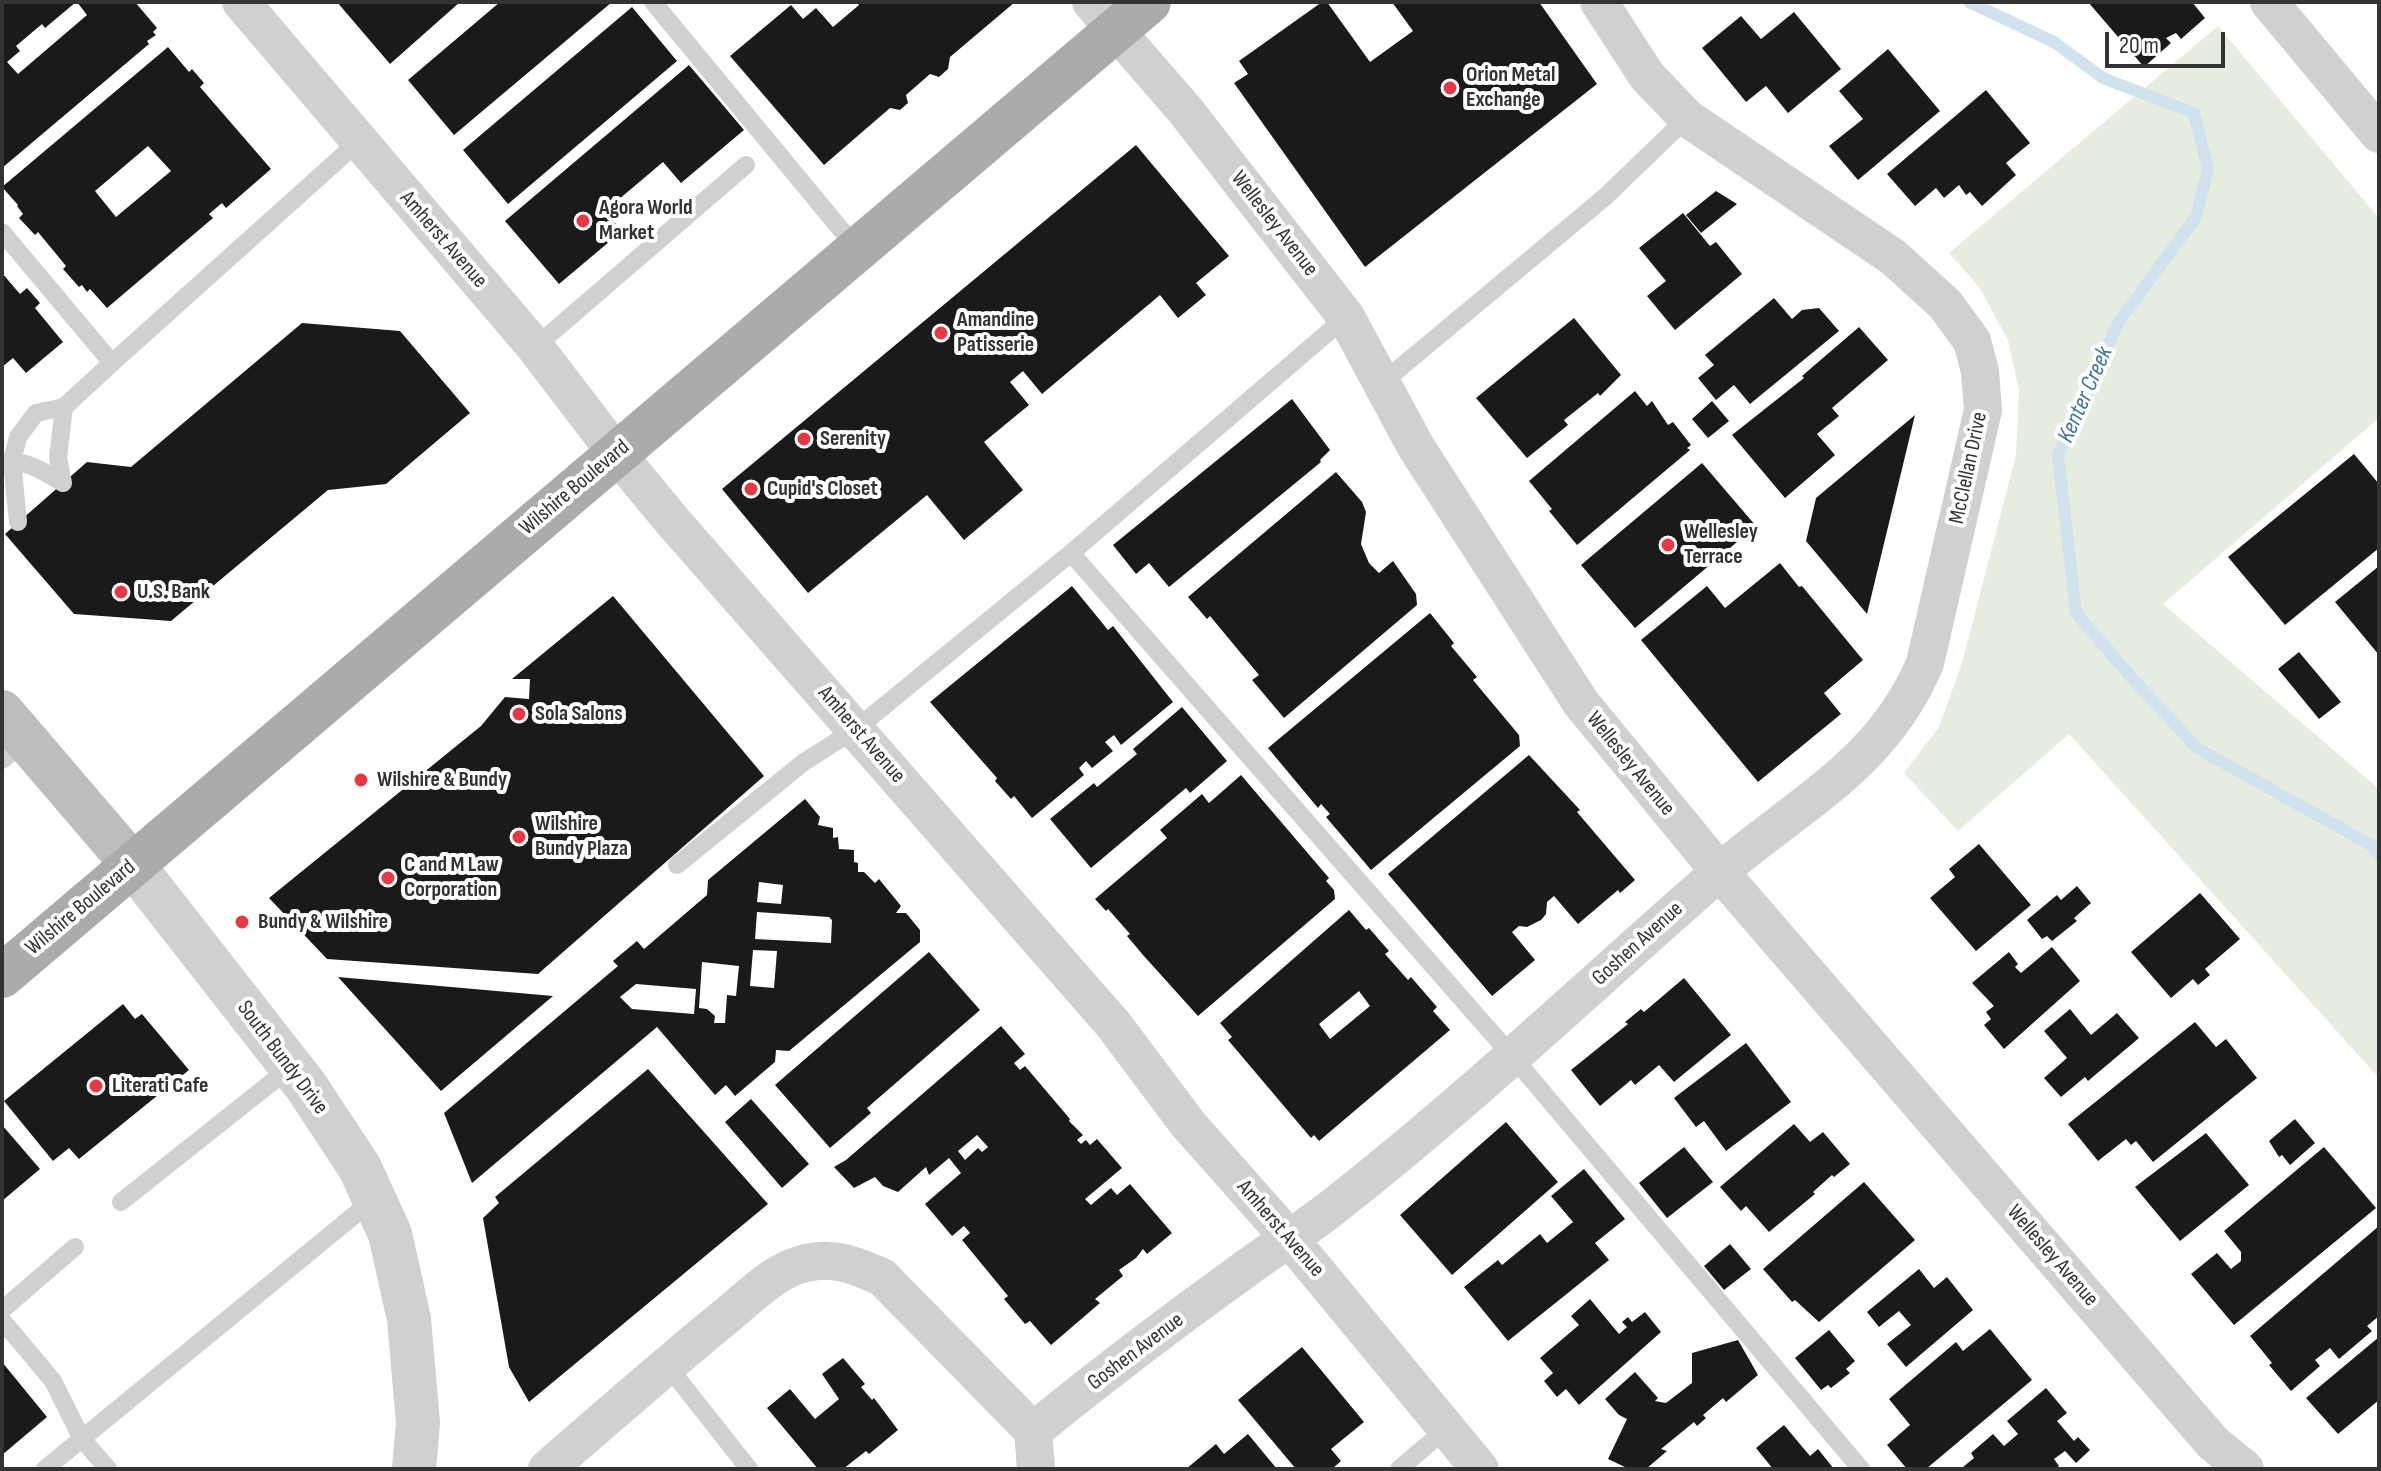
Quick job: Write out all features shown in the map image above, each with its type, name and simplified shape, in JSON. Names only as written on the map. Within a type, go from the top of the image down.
[{"type":"main road","name":"Wilshire Boulevard","points":[[2,976],[857,249],[1103,16],[1149,2]]},
{"type":"main road","name":"South Bundy Drive","points":[[10,737],[133,865]]},
{"type":"street","name":"Amherst Avenue","points":[[241,2],[535,347],[616,453],[1113,1024],[1188,1124],[1289,1238],[1480,1469]]},
{"type":"street","name":"McClellan Drive","points":[[1599,2],[1647,76],[1687,118],[1893,257],[1945,304],[1972,341],[1980,371],[1983,410],[1925,663],[1912,694],[1885,734],[1848,771],[1720,872]]},
{"type":"street","points":[[2269,2],[2379,134]]},
{"type":"street","name":"Wellesley Avenue","points":[[1103,16],[1185,110],[1346,317],[1416,447],[1581,703],[1720,872],[2213,1443],[2245,1469]]},
{"type":"street","name":"South Bundy Drive","points":[[133,865],[291,1067],[360,1168],[390,1234],[409,1319],[418,1423],[414,1469]]},
{"type":"street","name":"Goshen Avenue","points":[[1033,1431],[1332,1208],[1512,1056],[1720,872]]},
{"type":"street","points":[[547,1469],[781,1272],[806,1263],[833,1260],[858,1266],[882,1277],[1033,1431],[1036,1469]]},
{"type":"lane","points":[[653,2],[857,249]]},
{"type":"lane","points":[[1383,382],[1605,197],[1687,118]]},
{"type":"lane","points":[[10,518],[7,462],[18,437],[36,413],[64,407],[358,142]]},
{"type":"lane","points":[[535,347],[746,165]]},
{"type":"lane","points":[[2,232],[112,363]]},
{"type":"lane","points":[[677,865],[804,762],[856,729],[1071,553],[1346,317]]},
{"type":"lane","points":[[7,462],[40,469],[63,483],[58,458],[64,407]]},
{"type":"lane","points":[[1071,553],[1512,1056],[1861,1469]]},
{"type":"lane","points":[[121,1202],[291,1067]]},
{"type":"lane","points":[[45,1469],[374,1199]]},
{"type":"lane","points":[[2,1310],[75,1247]]},
{"type":"lane","points":[[2,1320],[53,1381],[82,1439],[108,1469]]},
{"type":"lane","points":[[667,1365],[749,1469]]},
{"type":"lane","points":[[1399,1469],[1446,1429]]},
{"type":"shaded area","points":[[2218,26],[2379,218],[2379,418],[2163,604],[2379,789],[2379,1078],[2069,734],[1958,831],[1904,773],[1939,727],[1962,663],[2016,455],[2019,390],[2008,340],[1979,287],[1949,253]]},
{"type":"building","points":[[2,2],[76,2],[45,28],[42,24],[16,46],[20,51],[7,62],[18,74],[87,15],[77,2],[135,2],[157,28],[153,32],[156,35],[147,41],[149,44],[2,168]]},
{"type":"building","points":[[337,2],[460,2],[390,64]]},
{"type":"building","points":[[500,2],[612,2],[454,135],[408,80]]},
{"type":"building","points":[[857,2],[1015,2],[950,57],[948,69],[939,77],[930,74],[906,95],[908,103],[900,110],[890,108],[824,165],[730,56],[791,5],[803,19],[816,8],[833,27],[859,5]]},
{"type":"building","points":[[1322,2],[1327,2],[1370,62],[1413,31],[1392,2],[1539,2],[1597,84],[1365,267],[1234,83],[1248,74],[1239,61]]},
{"type":"building","points":[[2088,2],[2192,2],[2205,18],[2181,39],[2176,33],[2166,38],[2171,43],[2144,67]]},
{"type":"building","points":[[632,7],[677,61],[508,204],[463,150]]},
{"type":"building","points":[[1794,12],[1841,69],[1788,113],[1766,86],[1746,102],[1702,48],[1741,16],[1761,39]]},
{"type":"building","points":[[168,47],[189,72],[192,69],[204,83],[200,87],[271,169],[226,208],[222,203],[209,214],[213,218],[107,308],[90,289],[87,292],[82,285],[79,287],[63,269],[66,266],[38,232],[35,235],[19,218],[23,214],[2,187]],"holes":[[[148,146],[171,171],[116,217],[95,191]]]},
{"type":"building","points":[[1888,49],[1940,111],[1858,180],[1829,146],[1863,119],[1839,91]]},
{"type":"building","points":[[689,65],[744,130],[681,183],[663,162],[605,211],[622,231],[559,284],[505,221]]},
{"type":"building","points":[[1986,90],[2030,143],[2006,163],[2016,175],[1982,206],[1970,192],[1966,195],[1959,185],[1944,198],[1936,188],[1915,206],[1887,174]]},
{"type":"building","points":[[1136,145],[1229,256],[1196,283],[1206,295],[1178,318],[1160,295],[1042,394],[1023,371],[1010,382],[1029,405],[984,442],[1023,490],[964,540],[927,495],[808,593],[722,489]]},
{"type":"building","points":[[1716,191],[1737,204],[1701,233],[1686,215]]},
{"type":"building","points":[[1683,213],[1710,246],[1716,242],[1742,274],[1675,330],[1647,296],[1666,281],[1639,248]]},
{"type":"building","points":[[2,273],[20,294],[27,288],[40,303],[35,308],[63,342],[26,373],[13,358],[2,367]]},
{"type":"building","points":[[1774,298],[1792,319],[1802,310],[1819,308],[1839,331],[1750,404],[1734,385],[1716,400],[1698,378],[1714,365],[1705,355]]},
{"type":"building","points":[[1574,318],[1621,375],[1600,396],[1598,393],[1564,420],[1568,425],[1527,458],[1476,398]]},
{"type":"building","points":[[302,323],[400,331],[470,413],[386,484],[328,490],[171,621],[74,614],[5,534],[87,462],[131,467]]},
{"type":"building","points":[[1859,327],[1888,360],[1832,408],[1839,416],[1817,434],[1835,455],[1785,498],[1732,435],[1804,378],[1802,376]]},
{"type":"building","points":[[1635,391],[1647,406],[1652,401],[1668,425],[1673,422],[1691,445],[1687,448],[1690,450],[1577,545],[1529,481]]},
{"type":"building","points":[[1292,399],[1330,450],[1321,462],[1169,587],[1149,563],[1136,574],[1113,545]]},
{"type":"building","points":[[1712,401],[1729,421],[1708,438],[1692,419]]},
{"type":"building","points":[[1915,415],[1867,614],[1806,541],[1816,498]]},
{"type":"building","points":[[2354,454],[2379,484],[2379,548],[2285,625],[2228,557]]},
{"type":"building","name":"Wellesley Terrace","points":[[1702,463],[1756,526],[1635,628],[1581,565]]},
{"type":"building","points":[[1336,472],[1362,502],[1366,512],[1361,544],[1369,563],[1379,573],[1393,561],[1416,594],[1417,605],[1284,718],[1252,680],[1259,675],[1210,616],[1207,619],[1188,597]]},
{"type":"building","points":[[1780,563],[1863,660],[1824,693],[1841,714],[1758,782],[1641,640],[1707,586],[1725,608]]},
{"type":"building","points":[[2379,566],[2379,655],[2335,602]]},
{"type":"building","points":[[1072,586],[1108,630],[1113,626],[1173,702],[1121,745],[1114,735],[1105,742],[1113,751],[1092,768],[1086,761],[1079,768],[1084,775],[1032,818],[1014,796],[1011,799],[995,781],[997,778],[930,702]]},
{"type":"building","name":"Wilshire Bundy Plaza","points":[[613,596],[764,776],[538,974],[327,959],[269,898],[481,726],[505,697],[529,699],[530,679],[512,679]]},
{"type":"building","points":[[1430,613],[1454,643],[1451,646],[1477,677],[1473,680],[1519,735],[1520,746],[1371,870],[1326,817],[1330,814],[1321,804],[1318,808],[1268,748]]},
{"type":"building","points":[[2299,652],[2341,702],[2319,719],[2278,669]]},
{"type":"building","points":[[1182,707],[1227,761],[1190,793],[1186,788],[1091,868],[1050,819],[1094,783],[1097,787],[1137,754],[1133,749]]},
{"type":"building","points":[[1529,755],[1580,810],[1577,812],[1635,880],[1620,893],[1618,890],[1578,924],[1554,896],[1547,902],[1546,914],[1541,920],[1527,927],[1519,926],[1512,932],[1535,960],[1492,996],[1388,874]]},
{"type":"building","points":[[1241,775],[1329,878],[1326,881],[1334,890],[1335,899],[1198,1016],[1127,936],[1130,934],[1108,909],[1106,911],[1095,899],[1167,838],[1160,830],[1202,794],[1209,803]]},
{"type":"building","points":[[805,799],[820,817],[818,825],[833,828],[833,838],[838,837],[839,849],[854,850],[858,872],[864,872],[875,883],[879,879],[901,906],[896,913],[906,913],[920,930],[920,942],[789,1051],[776,1050],[775,1062],[735,1096],[726,1085],[715,1095],[657,1027],[472,1183],[444,1113],[618,966],[613,961],[637,941],[644,949],[707,895],[708,880]],"holes":[[[759,882],[783,885],[781,904],[757,902]],[[757,912],[829,917],[832,920],[831,943],[755,939]],[[753,950],[777,951],[774,988],[750,986]],[[702,962],[739,966],[736,996],[727,995],[725,1023],[714,1023],[715,1016],[707,1009],[699,1008]],[[636,984],[696,989],[694,1014],[632,1009],[620,997]]]},
{"type":"building","points":[[1979,844],[2031,905],[1976,951],[1930,898],[1955,877],[1949,869]]},
{"type":"building","points":[[2077,886],[2091,903],[2074,918],[2077,921],[2052,941],[2047,936],[2042,939],[2027,920],[2057,895],[2061,900]]},
{"type":"building","points":[[2200,893],[2240,939],[2205,969],[2210,975],[2198,985],[2193,979],[2171,998],[2131,952]]},
{"type":"building","points":[[1349,910],[1389,951],[1385,954],[1408,980],[1411,977],[1437,1007],[1433,1011],[1450,1030],[1319,1141],[1314,1135],[1311,1138],[1228,1040],[1232,1037],[1220,1023]],"holes":[[[1359,991],[1370,1006],[1330,1039],[1319,1024]]]},
{"type":"building","points":[[2052,947],[2080,981],[2004,1049],[1984,1025],[1991,1019],[1986,1012],[1994,1006],[1972,983],[2009,952],[2021,973]]},
{"type":"building","points":[[929,952],[980,1010],[867,1108],[871,1113],[830,1148],[775,1085]]},
{"type":"building","points":[[338,977],[553,996],[441,1091]]},
{"type":"building","points":[[1684,978],[1731,1035],[1674,1082],[1659,1065],[1635,1085],[1631,1080],[1600,1106],[1571,1070],[1628,1024],[1625,1022],[1641,1009],[1644,1012]]},
{"type":"building","name":"Literati Cafe","points":[[123,1004],[135,1019],[142,1014],[189,1070],[79,1159],[69,1148],[53,1161],[4,1101]]},
{"type":"building","points":[[2070,1009],[2091,1035],[2117,1013],[2139,1038],[2088,1081],[2085,1077],[2061,1097],[2044,1078],[2067,1058],[2044,1031]]},
{"type":"building","points":[[2195,1022],[2216,1047],[2226,1039],[2257,1078],[2153,1162],[2136,1141],[2131,1145],[2126,1139],[2098,1161],[2068,1124]]},
{"type":"building","points":[[1001,1026],[1025,1054],[1014,1063],[1020,1070],[1025,1066],[1070,1119],[1083,1135],[1077,1140],[1081,1144],[1086,1140],[1090,1145],[1097,1139],[1122,1168],[1085,1199],[1091,1205],[1111,1188],[1117,1195],[1130,1184],[1172,1233],[1147,1254],[1143,1249],[1119,1270],[1123,1276],[1095,1299],[1100,1303],[1051,1345],[1030,1321],[1025,1324],[1004,1299],[1008,1296],[962,1240],[970,1233],[964,1226],[952,1236],[925,1204],[961,1173],[949,1158],[929,1175],[926,1167],[898,1192],[883,1186],[875,1177],[854,1188],[834,1167]],"holes":[[[977,1135],[988,1147],[982,1152],[978,1148],[965,1160],[958,1151]]]},
{"type":"building","points":[[1746,1043],[1791,1102],[1726,1151],[1704,1121],[1696,1127],[1674,1098]]},
{"type":"building","points":[[648,1069],[768,1204],[529,1402],[509,1367],[483,1218],[499,1203],[495,1197]]},
{"type":"building","points":[[751,1099],[809,1164],[782,1188],[725,1122]]},
{"type":"building","points":[[2295,1119],[2315,1143],[2290,1165],[2282,1155],[2279,1157],[2269,1141]]},
{"type":"building","points":[[1506,1122],[1558,1182],[1452,1275],[1400,1215]]},
{"type":"building","points":[[1794,1124],[1810,1142],[1823,1132],[1850,1164],[1834,1177],[1832,1175],[1813,1192],[1815,1194],[1769,1232],[1746,1206],[1741,1211],[1720,1187]]},
{"type":"building","points":[[2,1125],[40,1169],[2,1201]]},
{"type":"building","points":[[2206,1133],[2249,1185],[2180,1241],[2135,1187]]},
{"type":"building","points":[[1684,1147],[1713,1182],[1667,1218],[1639,1183]]},
{"type":"building","points":[[2324,1147],[2376,1208],[2234,1325],[2191,1274],[2217,1253],[2231,1269],[2241,1261],[2241,1252],[2224,1231]]},
{"type":"building","points":[[1584,1169],[1625,1219],[1595,1243],[1609,1260],[1508,1341],[1464,1287],[1498,1260],[1502,1265],[1540,1234],[1547,1243],[1573,1222],[1551,1196]]},
{"type":"building","points":[[1864,1182],[1915,1240],[1819,1322],[1795,1300],[1792,1302],[1763,1269]]},
{"type":"building","points":[[2379,1226],[2379,1316],[2367,1326],[2372,1331],[2339,1359],[2330,1348],[2315,1360],[2320,1366],[2291,1391],[2250,1336]]},
{"type":"building","points":[[1730,1244],[1751,1269],[1724,1290],[1704,1266]]},
{"type":"building","points":[[1919,1269],[1934,1288],[1947,1277],[1973,1310],[1906,1367],[1887,1344],[1911,1325],[1899,1311],[1879,1327],[1867,1312]]},
{"type":"building","points":[[1590,1299],[1619,1334],[1627,1327],[1622,1322],[1628,1317],[1632,1322],[1645,1312],[1661,1332],[1579,1405],[1566,1389],[1557,1397],[1544,1381],[1553,1373],[1540,1358],[1579,1325],[1571,1316]]},
{"type":"building","points":[[1990,1329],[2032,1380],[1926,1469],[1907,1469],[1887,1445],[1910,1425],[1889,1399],[1956,1342],[1963,1351]]},
{"type":"building","points":[[1829,1330],[1855,1361],[1846,1369],[1850,1373],[1831,1388],[1828,1385],[1821,1390],[1795,1358]]},
{"type":"building","points":[[2379,1337],[2379,1400],[2338,1434],[2306,1398]]},
{"type":"building","points":[[1738,1340],[1758,1375],[1726,1402],[1723,1398],[1703,1415],[1706,1418],[1697,1426],[1694,1422],[1661,1449],[1667,1451],[1646,1469],[1629,1469],[1608,1459],[1627,1419],[1619,1415],[1605,1399],[1635,1372],[1658,1398],[1655,1401],[1666,1403],[1692,1383],[1692,1353]]},
{"type":"building","points":[[1302,1347],[1364,1422],[1331,1449],[1341,1461],[1332,1469],[1296,1469],[1238,1400]]},
{"type":"building","points":[[843,1358],[865,1384],[861,1387],[872,1400],[874,1398],[898,1430],[869,1454],[866,1451],[843,1469],[818,1469],[767,1408],[790,1389],[815,1419],[839,1399],[822,1374]]},
{"type":"building","points":[[2,1362],[47,1417],[2,1455]]},
{"type":"building","points":[[2046,1388],[2067,1413],[2057,1421],[2074,1441],[2078,1437],[2090,1450],[2076,1463],[2065,1451],[2054,1459],[2059,1466],[2055,1469],[1963,1467],[1974,1458],[1971,1453],[1993,1434],[2004,1446],[2018,1434],[2007,1421]]},
{"type":"building","points":[[1784,1425],[1810,1456],[1818,1449],[1834,1469],[1773,1469],[1756,1448]]},
{"type":"building","points":[[1248,1434],[1277,1469],[1186,1469],[1216,1444],[1224,1454]]},
{"type":"waterway","name":"Kenter Creek","points":[[1969,2],[2054,42],[2103,78],[2194,113],[2208,169],[2196,217],[2118,323],[2058,455],[2076,613],[2197,748],[2371,845],[2379,855]]},
{"type":"place","name":"Orion Metal Exchange","points":[[1450,88]]},
{"type":"place","name":"Agora World Market","points":[[583,221]]},
{"type":"place","name":"Amandine Patisserie","points":[[941,333]]},
{"type":"place","name":"Serenity","points":[[804,439]]},
{"type":"place","name":"Cupid's Closet","points":[[751,489]]},
{"type":"place","name":"Wellesley Terrace","points":[[1668,545]]},
{"type":"place","name":"U.S. Bank","points":[[121,592]]},
{"type":"place","name":"Sola Salons","points":[[519,714]]},
{"type":"place","name":"Wilshire & Bundy","points":[[361,780]]},
{"type":"place","name":"Wilshire Bundy Plaza","points":[[519,837]]},
{"type":"place","name":"C and M Law Corporation","points":[[388,878]]},
{"type":"place","name":"Bundy & Wilshire","points":[[242,922]]},
{"type":"place","name":"Literati Cafe","points":[[96,1086]]}]
